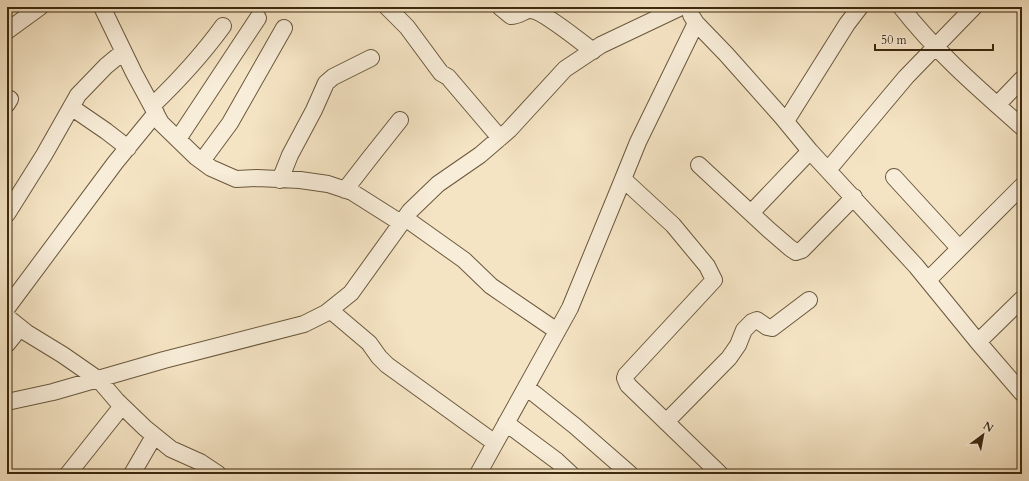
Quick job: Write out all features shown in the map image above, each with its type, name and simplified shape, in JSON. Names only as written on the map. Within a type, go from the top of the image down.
[{"type":"street","points":[[7,32],[40,7]]},
{"type":"street","points":[[102,7],[123,52],[161,123],[196,157],[211,168],[236,179],[257,178],[328,184],[352,192],[403,220],[464,260],[491,286],[557,331]]},
{"type":"street","points":[[387,7],[407,27],[441,73],[448,77],[500,138]]},
{"type":"street","points":[[500,7],[511,16],[523,14],[529,10],[543,15],[592,51]]},
{"type":"street","points":[[7,402],[99,380],[164,360],[304,324],[330,310],[351,293],[403,220],[438,184],[480,155],[509,130],[565,69],[601,45],[681,7],[726,54],[786,121],[810,151],[854,197],[928,280],[978,342],[1022,392]]},
{"type":"street","points":[[786,121],[847,24],[860,7]]},
{"type":"street","points":[[901,7],[935,46],[968,80],[1022,127]]},
{"type":"street","points":[[828,170],[901,83],[974,7]]},
{"type":"street","points":[[178,139],[258,18]]},
{"type":"street","points":[[478,474],[570,308],[638,142],[696,23]]},
{"type":"street","points":[[7,308],[128,148],[154,110],[207,48],[223,26]]},
{"type":"street","points":[[202,161],[230,123],[284,28]]},
{"type":"street","points":[[7,214],[44,155],[78,95],[92,79],[123,52]]},
{"type":"street","points":[[280,180],[290,155],[314,110],[326,83],[333,77],[371,58]]},
{"type":"street","points":[[997,105],[1022,79]]},
{"type":"street","points":[[71,107],[106,130],[128,148]]},
{"type":"street","points":[[346,190],[368,159],[400,120]]},
{"type":"street","points":[[751,213],[810,151]]},
{"type":"street","points":[[699,165],[796,252],[800,251],[854,197]]},
{"type":"street","points":[[894,177],[959,248]]},
{"type":"street","points":[[623,179],[674,225],[707,266],[714,280],[626,375],[625,378],[628,385],[720,474]]},
{"type":"street","points":[[928,280],[1022,186]]},
{"type":"street","points":[[978,342],[1022,299]]},
{"type":"street","points":[[666,422],[728,358],[738,345],[744,330],[752,322],[757,320],[767,327],[772,328],[810,300]]},
{"type":"street","points":[[330,310],[369,343],[387,365],[495,443]]},
{"type":"street","points":[[7,317],[27,333],[63,354],[99,380],[122,406],[154,436],[171,449],[209,472]]},
{"type":"street","points":[[7,344],[20,328]]},
{"type":"street","points":[[526,387],[575,426],[630,474]]},
{"type":"street","points":[[68,474],[122,406]]},
{"type":"street","points":[[506,423],[572,474]]},
{"type":"street","points":[[132,474],[154,436]]}]
